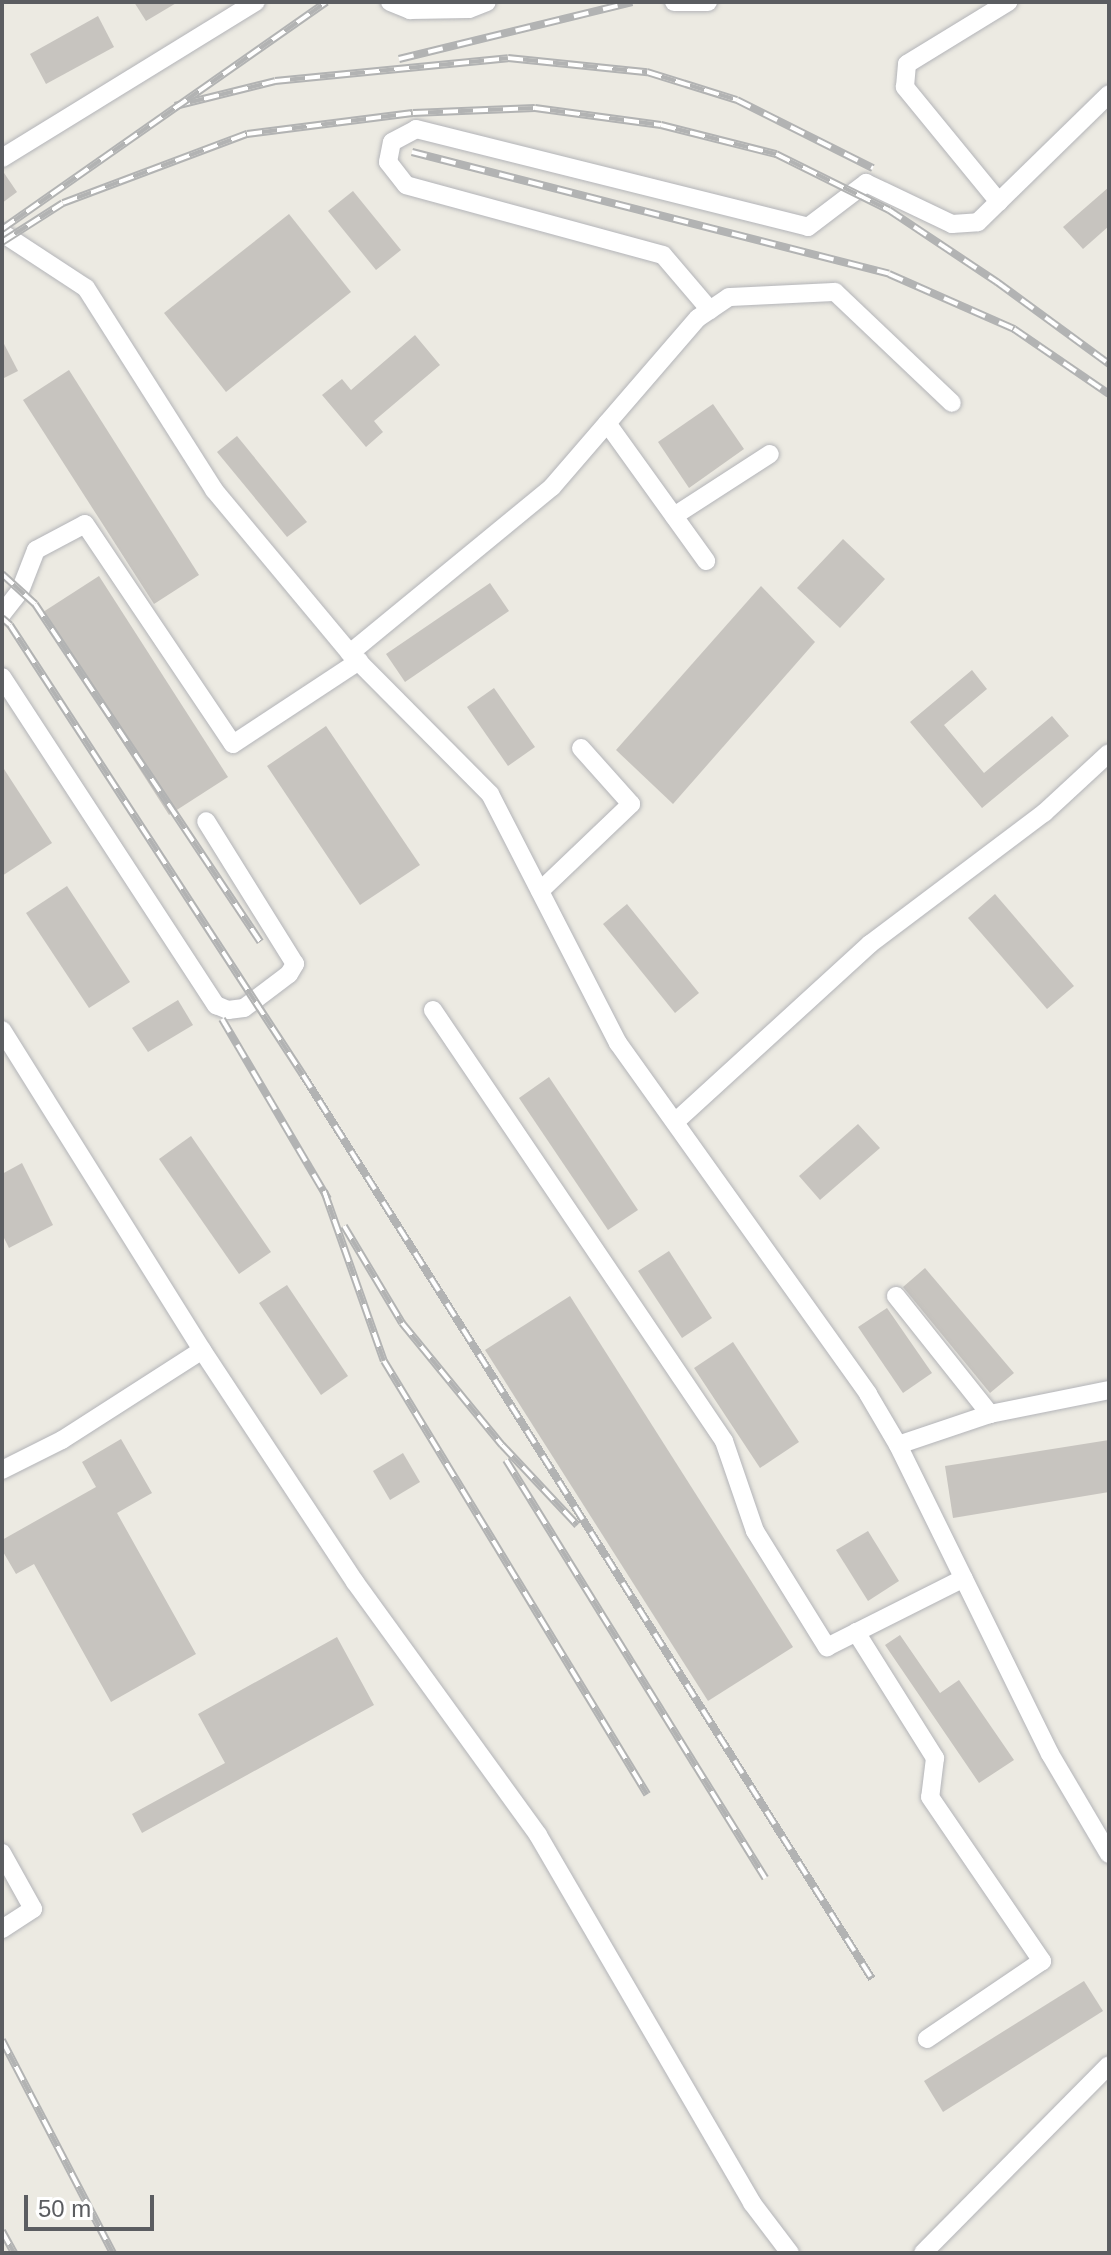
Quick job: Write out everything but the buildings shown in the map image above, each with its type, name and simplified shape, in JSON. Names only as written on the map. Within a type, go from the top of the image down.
[{"type":"street","points":[[2,158],[256,2]]},
{"type":"street","points":[[390,2],[410,10],[469,9],[487,2]]},
{"type":"street","points":[[674,2],[708,2]]},
{"type":"street","points":[[999,202],[905,87],[907,64],[1008,2]]},
{"type":"street","points":[[710,310],[663,255],[406,185],[388,162],[392,142],[416,129],[808,227],[866,183],[952,224],[978,222],[1109,94]]},
{"type":"street","points":[[2,233],[86,288],[214,490],[359,661],[490,794],[618,1043],[868,1394],[898,1445],[1050,1754],[1109,1854]]},
{"type":"street","points":[[2,614],[20,591],[36,550],[85,524],[233,744],[359,661],[552,487],[698,318],[729,297],[835,292],[952,403]]},
{"type":"street","points":[[607,423],[706,561]]},
{"type":"street","points":[[674,516],[770,454]]},
{"type":"street","points":[[2,677],[216,1005],[228,1010],[244,1008],[289,974],[295,964],[206,821]]},
{"type":"street","points":[[540,891],[631,804],[581,748]]},
{"type":"street","points":[[675,1122],[870,944],[1044,813],[1109,753]]},
{"type":"street","points":[[433,1010],[724,1441],[755,1531],[827,1647],[964,1578]]},
{"type":"street","points":[[2,1030],[202,1350],[355,1582],[538,1835],[752,2203],[790,2253]]},
{"type":"street","points":[[896,1296],[990,1414]]},
{"type":"street","points":[[2,1470],[62,1440],[202,1350]]},
{"type":"street","points":[[898,1445],[990,1414],[1109,1390]]},
{"type":"street","points":[[856,1632],[935,1758],[930,1797],[1042,1961],[927,2039]]},
{"type":"street","points":[[2,1853],[33,1909],[2,1929]]},
{"type":"street","points":[[923,2253],[1109,2065]]},
{"type":"railway","points":[[2,229],[326,2]]},
{"type":"railway","points":[[399,59],[632,2]]},
{"type":"railway","points":[[175,106],[275,81],[508,58],[647,72],[737,100],[873,168]]},
{"type":"railway","points":[[2,242],[63,203],[247,134],[413,113],[535,108],[661,125],[776,154],[889,210],[997,282],[1109,364]]},
{"type":"railway","points":[[412,152],[889,274],[1014,329],[1109,394]]},
{"type":"railway","points":[[2,574],[35,604],[260,942]]},
{"type":"railway","points":[[2,618],[10,625],[303,1075],[872,1979]]},
{"type":"railway","points":[[222,1019],[328,1199]]},
{"type":"railway","points":[[324,1191],[384,1361],[647,1794]]},
{"type":"railway","points":[[344,1226],[402,1323],[502,1445],[577,1525]]},
{"type":"railway","points":[[506,1460],[765,1878]]},
{"type":"railway","points":[[2,2040],[113,2253]]},
{"type":"railway","points":[[2,2231],[14,2253]]}]
